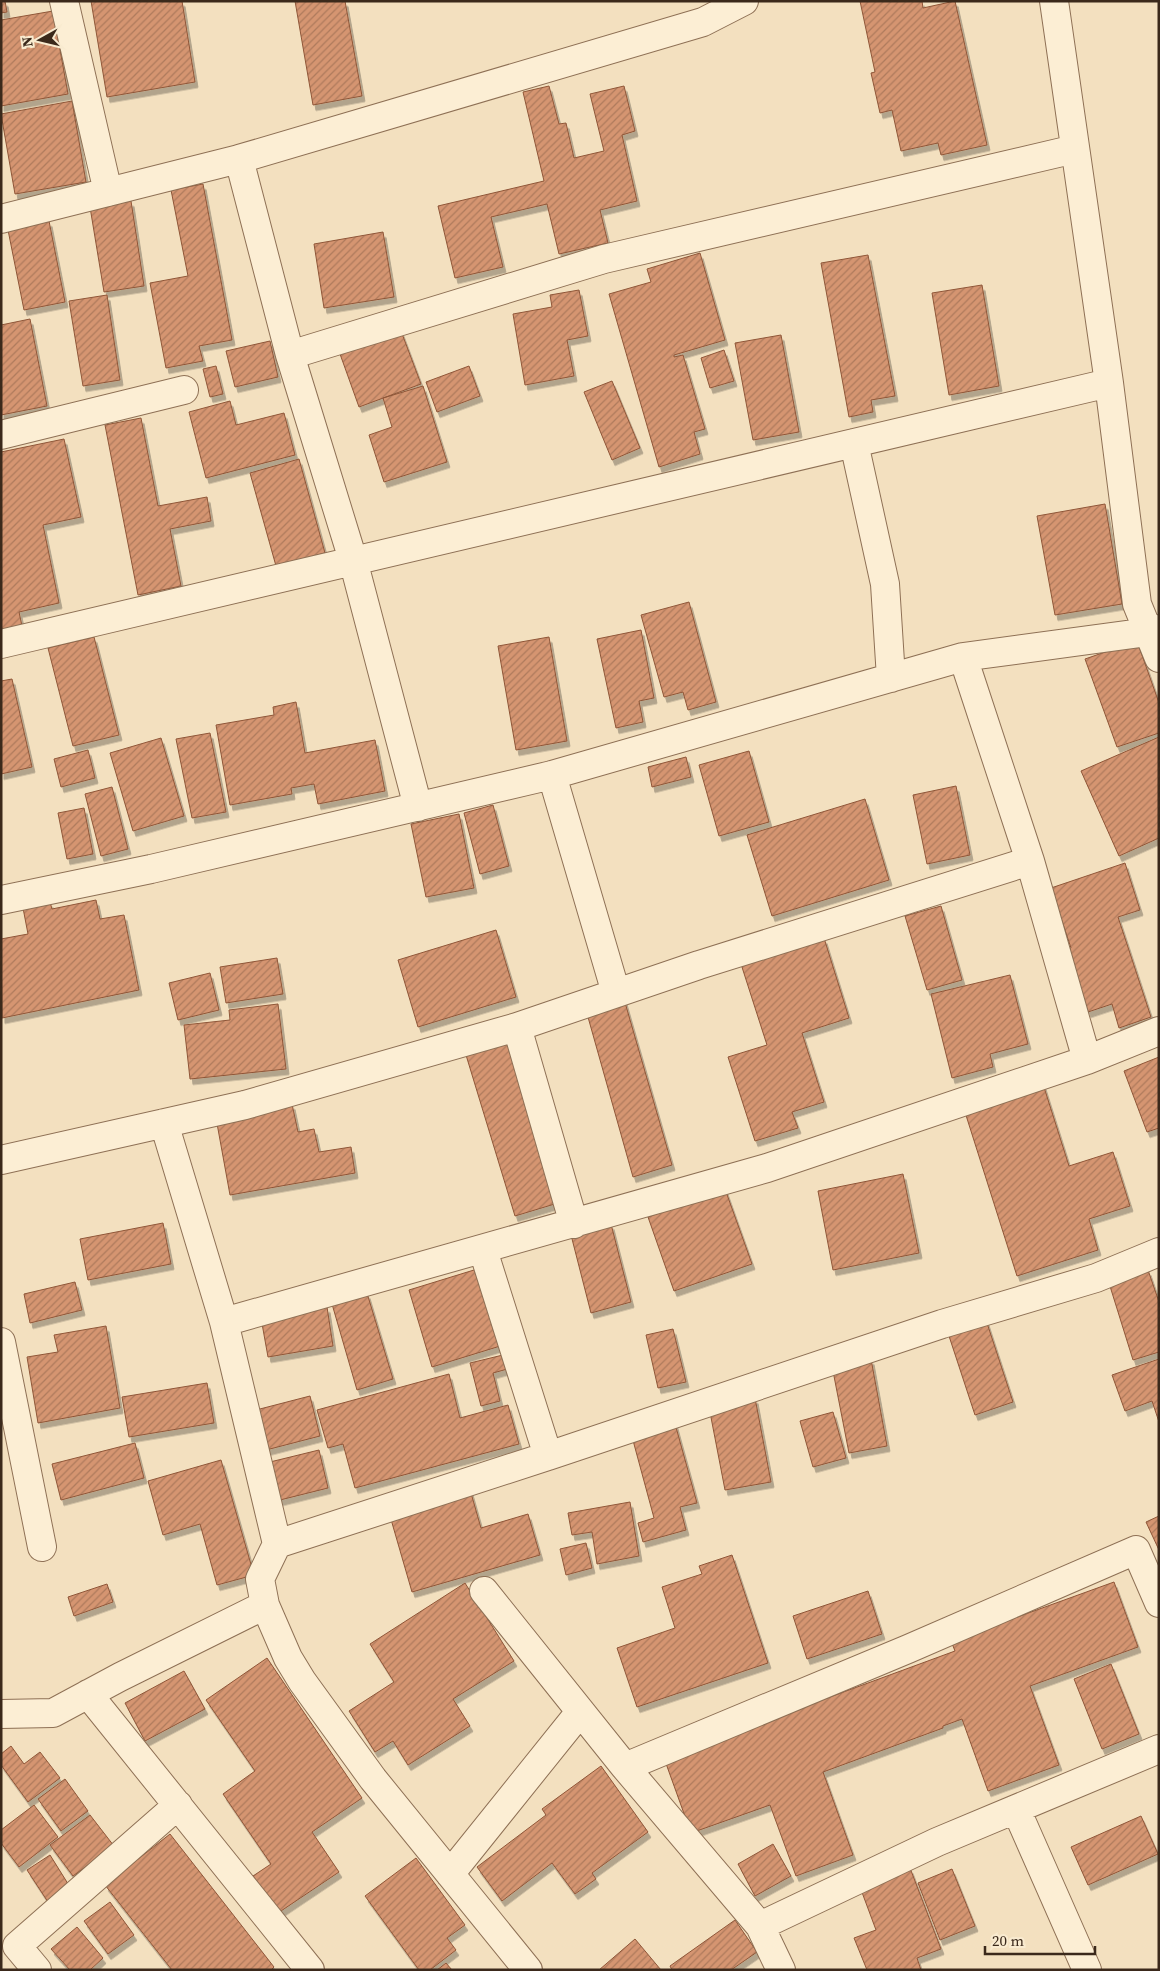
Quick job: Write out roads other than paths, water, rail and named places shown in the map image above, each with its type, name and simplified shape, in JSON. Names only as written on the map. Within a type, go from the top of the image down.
[{"type":"street","points":[[64,1],[108,192]]},
{"type":"street","points":[[1,219],[239,159],[703,22],[744,1]]},
{"type":"street","points":[[1054,1],[1109,383],[1137,604],[1154,631],[1159,658]]},
{"type":"street","points":[[290,355],[604,259],[1075,149]]},
{"type":"street","points":[[239,159],[290,355],[353,560],[418,807]]},
{"type":"street","points":[[1,644],[1109,383]]},
{"type":"street","points":[[1,435],[184,390]]},
{"type":"street","points":[[854,442],[885,584],[891,678]]},
{"type":"street","points":[[1,900],[151,869],[552,776],[963,657],[1154,631]]},
{"type":"street","points":[[963,657],[1030,861],[1087,1060]]},
{"type":"street","points":[[552,776],[616,994]]},
{"type":"street","points":[[1,1160],[245,1105],[517,1027],[699,965],[1030,861]]},
{"type":"street","points":[[517,1027],[574,1224]]},
{"type":"street","points":[[224,1322],[767,1168],[1087,1060],[1159,1031]]},
{"type":"street","points":[[164,1123],[224,1322],[277,1544],[260,1578],[265,1605],[288,1658],[302,1681],[373,1778],[528,1970]]},
{"type":"street","points":[[483,1250],[548,1456]]},
{"type":"street","points":[[277,1544],[548,1456],[942,1324],[1096,1278],[1159,1252]]},
{"type":"street","points":[[1,1342],[42,1547]]},
{"type":"street","points":[[625,1768],[1136,1550],[1159,1603]]},
{"type":"street","points":[[484,1591],[625,1768],[760,1926],[781,1970]]},
{"type":"street","points":[[1,1714],[53,1713],[265,1605]]},
{"type":"street","points":[[88,1694],[310,1970]]},
{"type":"street","points":[[450,1874],[580,1712]]},
{"type":"street","points":[[760,1926],[937,1842],[1159,1749]]},
{"type":"street","points":[[37,1970],[17,1946],[178,1805]]},
{"type":"street","points":[[1016,1809],[1087,1970]]}]
